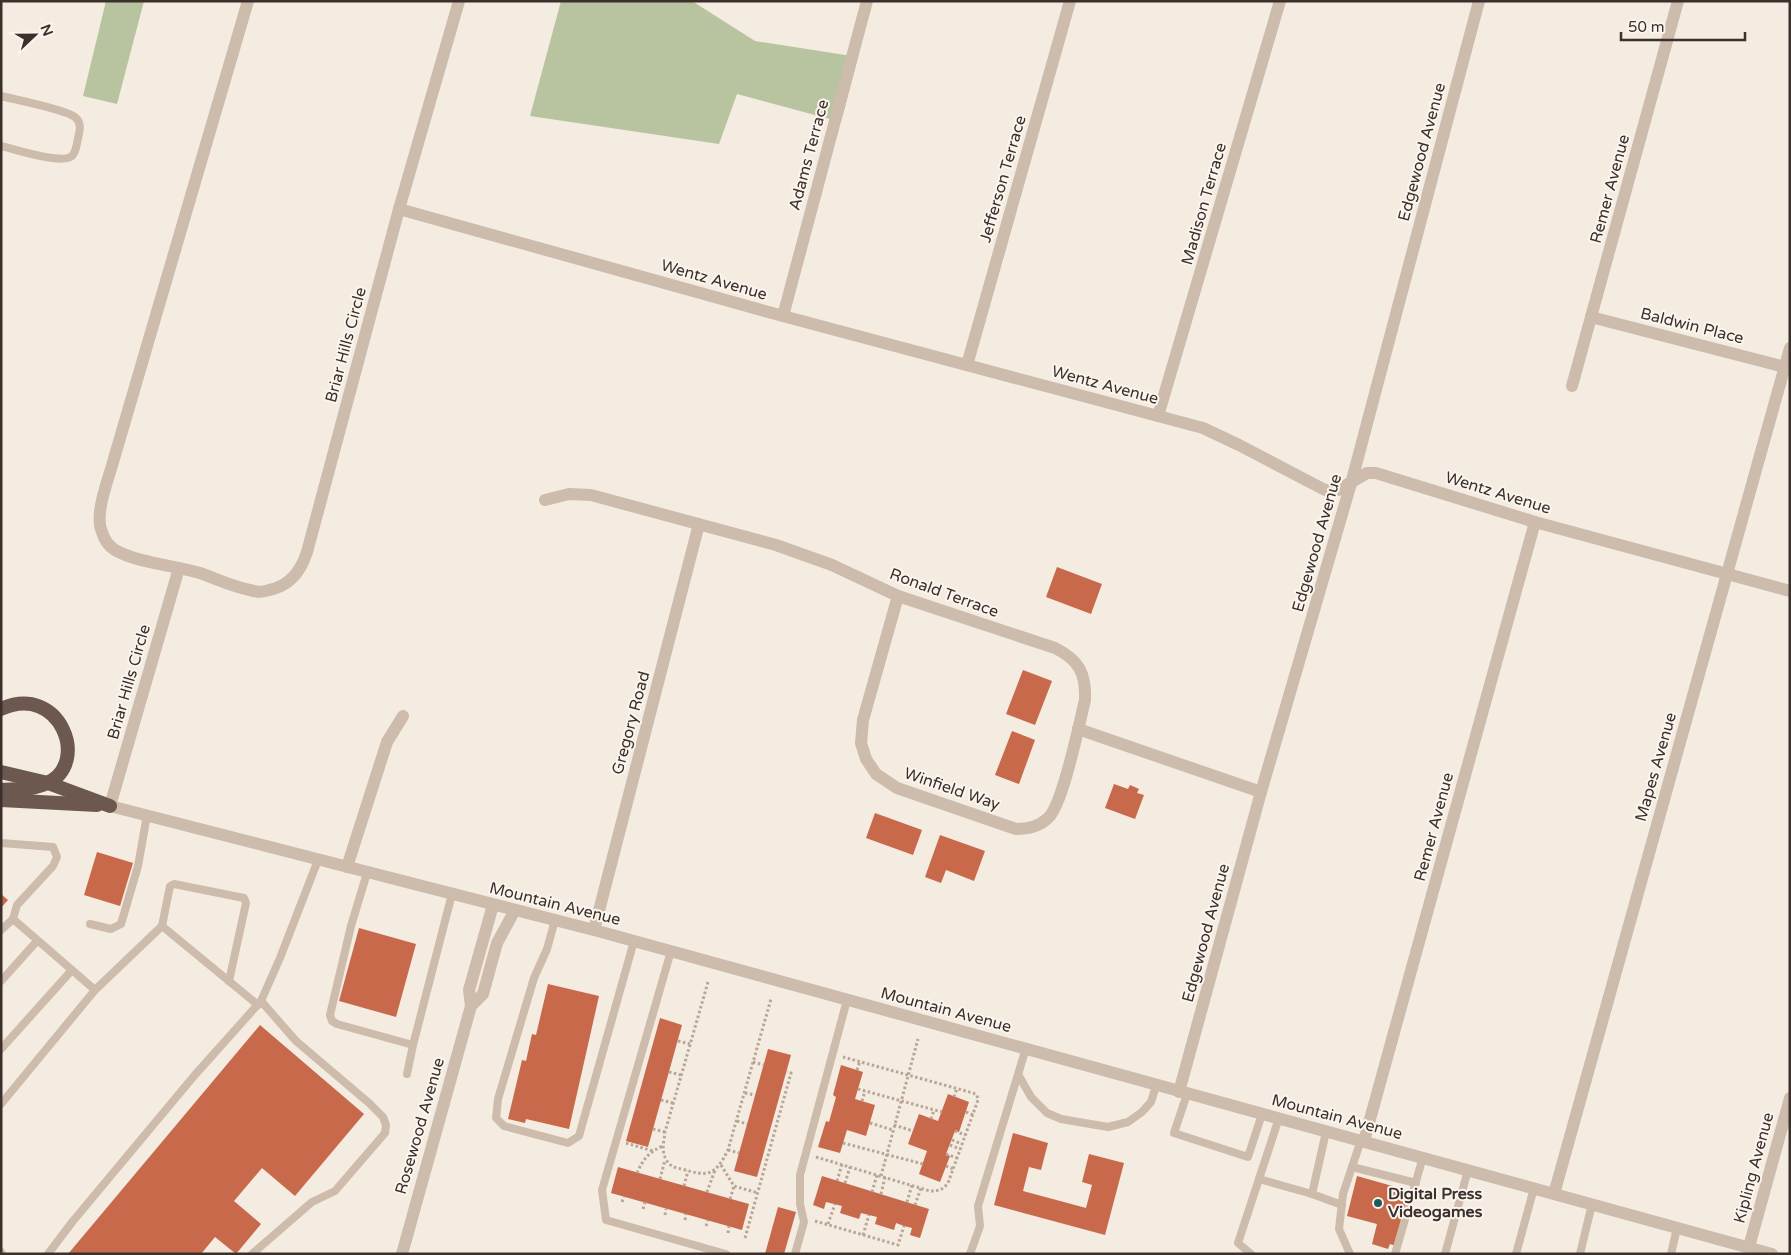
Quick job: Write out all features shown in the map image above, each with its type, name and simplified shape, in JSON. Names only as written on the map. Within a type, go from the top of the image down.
[{"type":"highway","points":[[1,709],[10,705],[28,703],[43,708],[57,718],[66,737],[68,747],[64,767],[58,776],[48,783],[24,789],[1,790]]},
{"type":"highway","points":[[1,772],[48,783],[110,806]]},
{"type":"highway","points":[[1,800],[110,806]]},
{"type":"street","name":"Briar Hills Circle","points":[[248,1],[113,462],[99,520],[104,536],[115,550],[129,556],[179,568],[253,591],[267,591],[282,587],[294,578],[302,566],[399,209],[459,1]]},
{"type":"street","name":"Adams Terrace","points":[[783,316],[866,1]]},
{"type":"street","name":"Jefferson Terrace","points":[[967,365],[1070,1]]},
{"type":"street","name":"Madison Terrace","points":[[1158,416],[1280,1]]},
{"type":"street","name":"Edgewood Avenue","points":[[1183,1093],[1262,792],[1352,480],[1479,1]]},
{"type":"street","name":"Remer Avenue","points":[[1572,386],[1678,1]]},
{"type":"street","name":"Wentz Avenue","points":[[399,209],[783,316],[1203,428],[1325,490],[1338,490],[1352,480],[1367,473],[1376,473],[1535,522],[1790,591]]},
{"type":"street","name":"Baldwin Place","points":[[1591,317],[1784,367]]},
{"type":"street","name":"Mapes Avenue","points":[[1554,1194],[1790,348]]},
{"type":"street","name":"Ronald Terrace","points":[[545,500],[569,494],[591,495],[776,545],[832,565],[898,596],[1054,648],[1067,654],[1082,672],[1086,686],[1085,700],[1078,729]]},
{"type":"street","name":"Remer Avenue","points":[[1363,1141],[1535,522]]},
{"type":"street","name":"Gregory Road","points":[[594,930],[699,524]]},
{"type":"street","name":"Briar Hills Circle","points":[[110,806],[179,568]]},
{"type":"street","name":"Winfield Way","points":[[898,596],[860,731],[866,760],[876,774],[890,784],[1016,829],[1028,829],[1044,822],[1056,808],[1078,729]]},
{"type":"street","points":[[347,867],[387,742],[403,716]]},
{"type":"street","points":[[1078,729],[1262,792]]},
{"type":"street","name":"Mountain Avenue","points":[[110,806],[594,930],[1772,1254]]},
{"type":"street","name":"Rosewood Avenue","points":[[402,1254],[471,1006],[469,990],[492,905]]},
{"type":"street","name":"Rosewood Avenue","points":[[471,1006],[483,994],[497,943],[515,910]]},
{"type":"street","name":"Kipling Avenue","points":[[1754,1250],[1790,1098]]},
{"type":"lane","points":[[1,96],[47,107],[73,116],[77,119],[81,128],[74,154],[67,159],[49,158],[1,146]]},
{"type":"lane","points":[[90,924],[111,929],[121,924],[138,866],[147,815]]},
{"type":"lane","points":[[1,843],[54,847],[57,857],[53,866],[17,905],[12,919],[1,930]]},
{"type":"lane","points":[[48,1254],[194,1076],[259,1003],[280,958],[318,860]]},
{"type":"lane","points":[[367,873],[351,926],[330,1015],[332,1021],[338,1024],[414,1046]]},
{"type":"lane","points":[[1,1104],[95,990],[162,926],[170,886],[174,884],[244,898],[246,903],[229,981]]},
{"type":"lane","points":[[407,1074],[452,894]]},
{"type":"lane","points":[[12,919],[95,990]]},
{"type":"lane","points":[[554,920],[547,948],[534,978],[498,1099],[496,1118],[504,1126],[568,1143],[579,1136],[634,941]]},
{"type":"lane","points":[[162,926],[259,1003],[296,1041],[369,1103],[383,1117],[386,1125],[385,1132],[335,1191],[312,1202],[252,1254]]},
{"type":"lane","points":[[1,981],[37,940]]},
{"type":"lane","points":[[671,951],[602,1190],[606,1220],[726,1254]]},
{"type":"lane","points":[[1,1049],[72,970]]},
{"type":"lane","points":[[795,1254],[804,1222],[800,1204],[800,1175],[847,1000]]},
{"type":"lane","points":[[970,1254],[980,1226],[978,1206],[1026,1048]]},
{"type":"lane","points":[[1019,1076],[1031,1097],[1046,1113],[1061,1119],[1108,1127],[1128,1122],[1142,1112],[1151,1102],[1156,1086]]},
{"type":"lane","points":[[1183,1093],[1174,1133],[1248,1157],[1262,1114]]},
{"type":"lane","points":[[1251,1254],[1238,1243],[1279,1118]]},
{"type":"lane","points":[[1312,1194],[1326,1132]]},
{"type":"lane","points":[[1350,1254],[1339,1229],[1343,1194],[1363,1141]]},
{"type":"lane","points":[[1396,1254],[1423,1157]]},
{"type":"lane","points":[[1352,1166],[1416,1183]]},
{"type":"lane","points":[[1444,1254],[1468,1170]]},
{"type":"lane","points":[[1259,1180],[1312,1194],[1342,1205]]},
{"type":"lane","points":[[1516,1254],[1534,1188]]},
{"type":"lane","points":[[1580,1254],[1592,1204]]},
{"type":"lane","points":[[1671,1254],[1677,1228]]},
{"type":"path","points":[[708,982],[665,1132],[663,1146],[666,1159],[672,1167],[702,1175],[715,1170],[721,1165],[737,1121],[771,999]]},
{"type":"path","points":[[872,1192],[886,1154],[918,1039]]},
{"type":"path","points":[[678,1041],[690,1044]]},
{"type":"path","points":[[806,1154],[930,1191],[938,1191],[944,1188],[953,1169],[978,1100],[977,1095],[957,1088],[832,1054]]},
{"type":"path","points":[[857,1070],[860,1061]]},
{"type":"path","points":[[753,1062],[764,1065]]},
{"type":"path","points":[[669,1072],[681,1075]]},
{"type":"path","points":[[745,1238],[758,1194],[764,1160],[780,1103],[791,1073],[787,1072]]},
{"type":"path","points":[[954,1096],[957,1088]]},
{"type":"path","points":[[858,1089],[942,1112]]},
{"type":"path","points":[[862,1101],[865,1091]]},
{"type":"path","points":[[745,1093],[755,1096]]},
{"type":"path","points":[[662,1100],[673,1103]]},
{"type":"path","points":[[931,1119],[934,1110]]},
{"type":"path","points":[[966,1112],[973,1115]]},
{"type":"path","points":[[737,1121],[747,1124]]},
{"type":"path","points":[[870,1123],[912,1131]]},
{"type":"path","points":[[653,1129],[665,1132]]},
{"type":"path","points":[[955,1131],[965,1135]]},
{"type":"path","points":[[616,1140],[653,1150]]},
{"type":"path","points":[[952,1140],[962,1144]]},
{"type":"path","points":[[843,1143],[923,1164]]},
{"type":"path","points":[[950,1145],[960,1149]]},
{"type":"path","points":[[636,1172],[642,1160],[653,1150],[663,1146]]},
{"type":"path","points":[[728,1150],[739,1153]]},
{"type":"path","points":[[946,1154],[957,1158]]},
{"type":"path","points":[[660,1179],[666,1159]]},
{"type":"path","points":[[837,1181],[842,1164]]},
{"type":"path","points":[[721,1165],[734,1186],[758,1194]]},
{"type":"path","points":[[946,1166],[953,1169]]},
{"type":"path","points":[[845,1183],[850,1167]]},
{"type":"path","points":[[707,1192],[715,1170]]},
{"type":"path","points":[[684,1186],[688,1171]]},
{"type":"path","points":[[881,1194],[885,1178]]},
{"type":"path","points":[[907,1202],[912,1185]]},
{"type":"path","points":[[730,1199],[734,1186]]},
{"type":"path","points":[[915,1205],[921,1188]]},
{"type":"path","points":[[622,1202],[624,1196]]},
{"type":"path","points":[[643,1208],[645,1202]]},
{"type":"path","points":[[828,1224],[835,1204]]},
{"type":"path","points":[[665,1215],[666,1208]]},
{"type":"path","points":[[684,1220],[686,1214]]},
{"type":"path","points":[[863,1234],[869,1215]]},
{"type":"path","points":[[706,1226],[708,1220]]},
{"type":"path","points":[[804,1222],[828,1224],[898,1245],[904,1226]]},
{"type":"path","points":[[728,1233],[730,1226]]},
{"type":"green space","points":[[106,1],[144,1],[117,104],[83,96]]},
{"type":"green space","points":[[561,1],[692,1],[755,41],[858,57],[841,122],[737,94],[719,144],[530,116]]},
{"type":"building","points":[[1057,567],[1102,584],[1091,614],[1046,597]]},
{"type":"building","points":[[1023,670],[1052,681],[1035,725],[1006,714]]},
{"type":"building","points":[[1012,731],[1035,740],[1019,784],[995,775]]},
{"type":"building","points":[[1114,784],[1128,789],[1130,785],[1139,789],[1137,793],[1144,795],[1135,819],[1105,808]]},
{"type":"building","points":[[875,813],[922,830],[913,855],[866,838]]},
{"type":"building","points":[[940,835],[985,851],[974,881],[946,870],[941,883],[925,877]]},
{"type":"building","points":[[97,852],[133,863],[120,906],[84,895]]},
{"type":"building","points":[[1,894],[8,900],[1,908]]},
{"type":"building","points":[[359,928],[416,944],[396,1017],[339,1001]]},
{"type":"building","points":[[548,984],[599,996],[569,1129],[526,1119],[525,1123],[508,1119],[522,1060],[526,1061],[532,1034],[536,1035]]},
{"type":"building","points":[[660,1018],[682,1025],[648,1147],[626,1141]]},
{"type":"building","points":[[260,1025],[364,1114],[295,1196],[262,1168],[234,1201],[261,1224],[236,1254],[215,1237],[201,1254],[68,1254]]},
{"type":"building","points":[[768,1049],[791,1055],[757,1177],[734,1171]]},
{"type":"building","points":[[841,1065],[863,1072],[855,1099],[875,1105],[866,1136],[847,1130],[840,1153],[818,1147],[826,1121],[829,1122],[836,1097],[833,1095]]},
{"type":"building","points":[[948,1094],[969,1102],[959,1132],[955,1131],[946,1154],[950,1156],[940,1182],[919,1174],[927,1151],[908,1144],[919,1114],[938,1121]]},
{"type":"building","points":[[1013,1133],[1048,1143],[1041,1170],[1029,1167],[1023,1191],[1086,1208],[1092,1185],[1082,1182],[1089,1154],[1124,1163],[1105,1235],[994,1205]]},
{"type":"building","points":[[618,1167],[749,1204],[742,1230],[611,1193]]},
{"type":"building","points":[[822,1176],[929,1209],[920,1238],[910,1235],[912,1228],[896,1223],[894,1230],[875,1224],[877,1217],[861,1213],[859,1219],[840,1213],[842,1206],[826,1202],[824,1209],[813,1205]]},
{"type":"building","name":"Digital Press Videogames","points":[[1357,1176],[1410,1191],[1396,1246],[1390,1244],[1388,1249],[1372,1244],[1377,1224],[1347,1216]]},
{"type":"building","points":[[778,1207],[796,1212],[784,1254],[765,1254]]},
{"type":"place","name":"Digital Press Videogames","points":[[1378,1203]]}]
